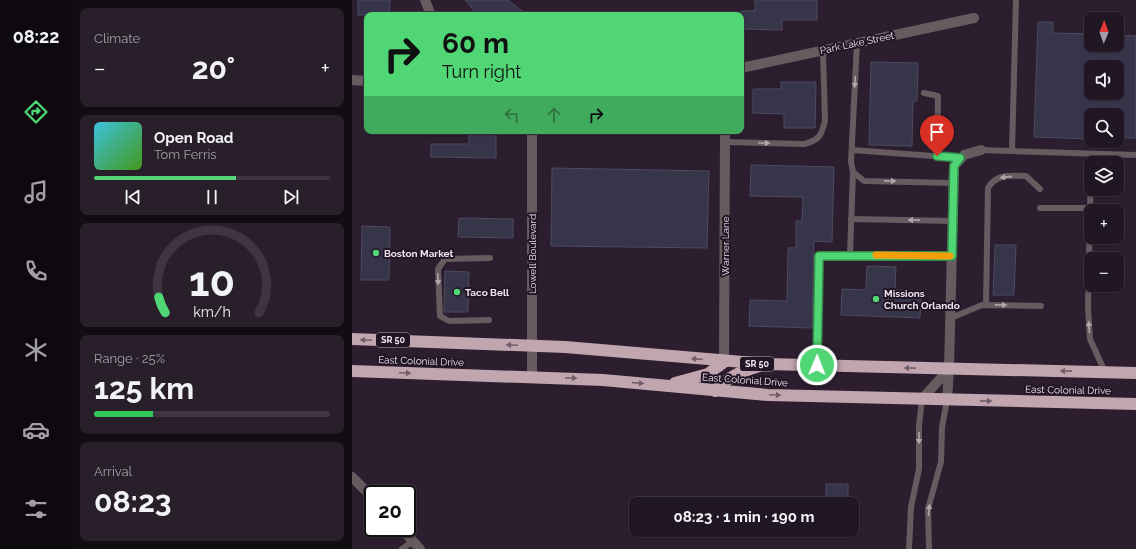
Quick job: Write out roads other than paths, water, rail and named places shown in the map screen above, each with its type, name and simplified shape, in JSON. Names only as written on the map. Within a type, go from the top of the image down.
[{"type":"highway","name":"East Colonial Drive","points":[[352,339],[565,346],[724,362],[766,364],[1136,373]]},
{"type":"highway","points":[[662,385],[691,380],[708,374],[724,362]]},
{"type":"highway","points":[[715,391],[723,382],[734,374],[766,364]]},
{"type":"highway","name":"East Colonial Drive","points":[[352,371],[603,380],[768,395],[1136,404]]},
{"type":"street","points":[[425,0],[430,12]]},
{"type":"street","name":"Park Lake Street","points":[[744,67],[974,18]]},
{"type":"street","points":[[352,80],[364,81]]},
{"type":"street","name":"Lowell Boulevard","points":[[532,134],[532,377]]},
{"type":"street","name":"Warner Lane","points":[[724,362],[725,134]]},
{"type":"street","points":[[947,400],[951,318],[954,166],[960,158],[981,150]]},
{"type":"street","points":[[922,399],[949,369]]},
{"type":"street","points":[[352,468],[356,480],[364,488]]},
{"type":"street","points":[[409,537],[420,549]]},
{"type":"lane","points":[[1012,151],[1016,0]]},
{"type":"lane","points":[[850,254],[853,172],[851,162],[857,43]]},
{"type":"lane","points":[[725,142],[805,144],[817,140],[822,132],[825,121],[823,51]]},
{"type":"lane","points":[[924,93],[938,96],[937,156]]},
{"type":"lane","points":[[852,150],[960,158]]},
{"type":"lane","points":[[981,150],[1136,155]]},
{"type":"lane","points":[[853,172],[864,181],[954,183]]},
{"type":"lane","points":[[986,305],[988,188],[992,181],[1002,176],[1026,176],[1040,189]]},
{"type":"lane","points":[[1040,208],[1084,208]]},
{"type":"lane","points":[[851,219],[953,221]]},
{"type":"lane","points":[[1089,244],[1088,307],[1090,339],[1105,372]]},
{"type":"lane","points":[[817,365],[819,256],[850,254],[952,256]]},
{"type":"lane","points":[[489,320],[449,321],[440,316],[438,269],[445,259],[490,258]]},
{"type":"lane","points":[[951,318],[986,305],[1041,306]]},
{"type":"lane","points":[[909,549],[911,507],[919,469],[919,426],[922,399]]},
{"type":"lane","points":[[929,549],[928,509],[941,462],[942,426],[947,400]]},
{"type":"lane","points":[[402,549],[413,541]]},
{"type":"place","name":"Boston Market","points":[[376,253]]},
{"type":"place","name":"Taco Bell","points":[[457,292]]},
{"type":"place","name":"Missions Church Orlando","points":[[876,299]]}]
